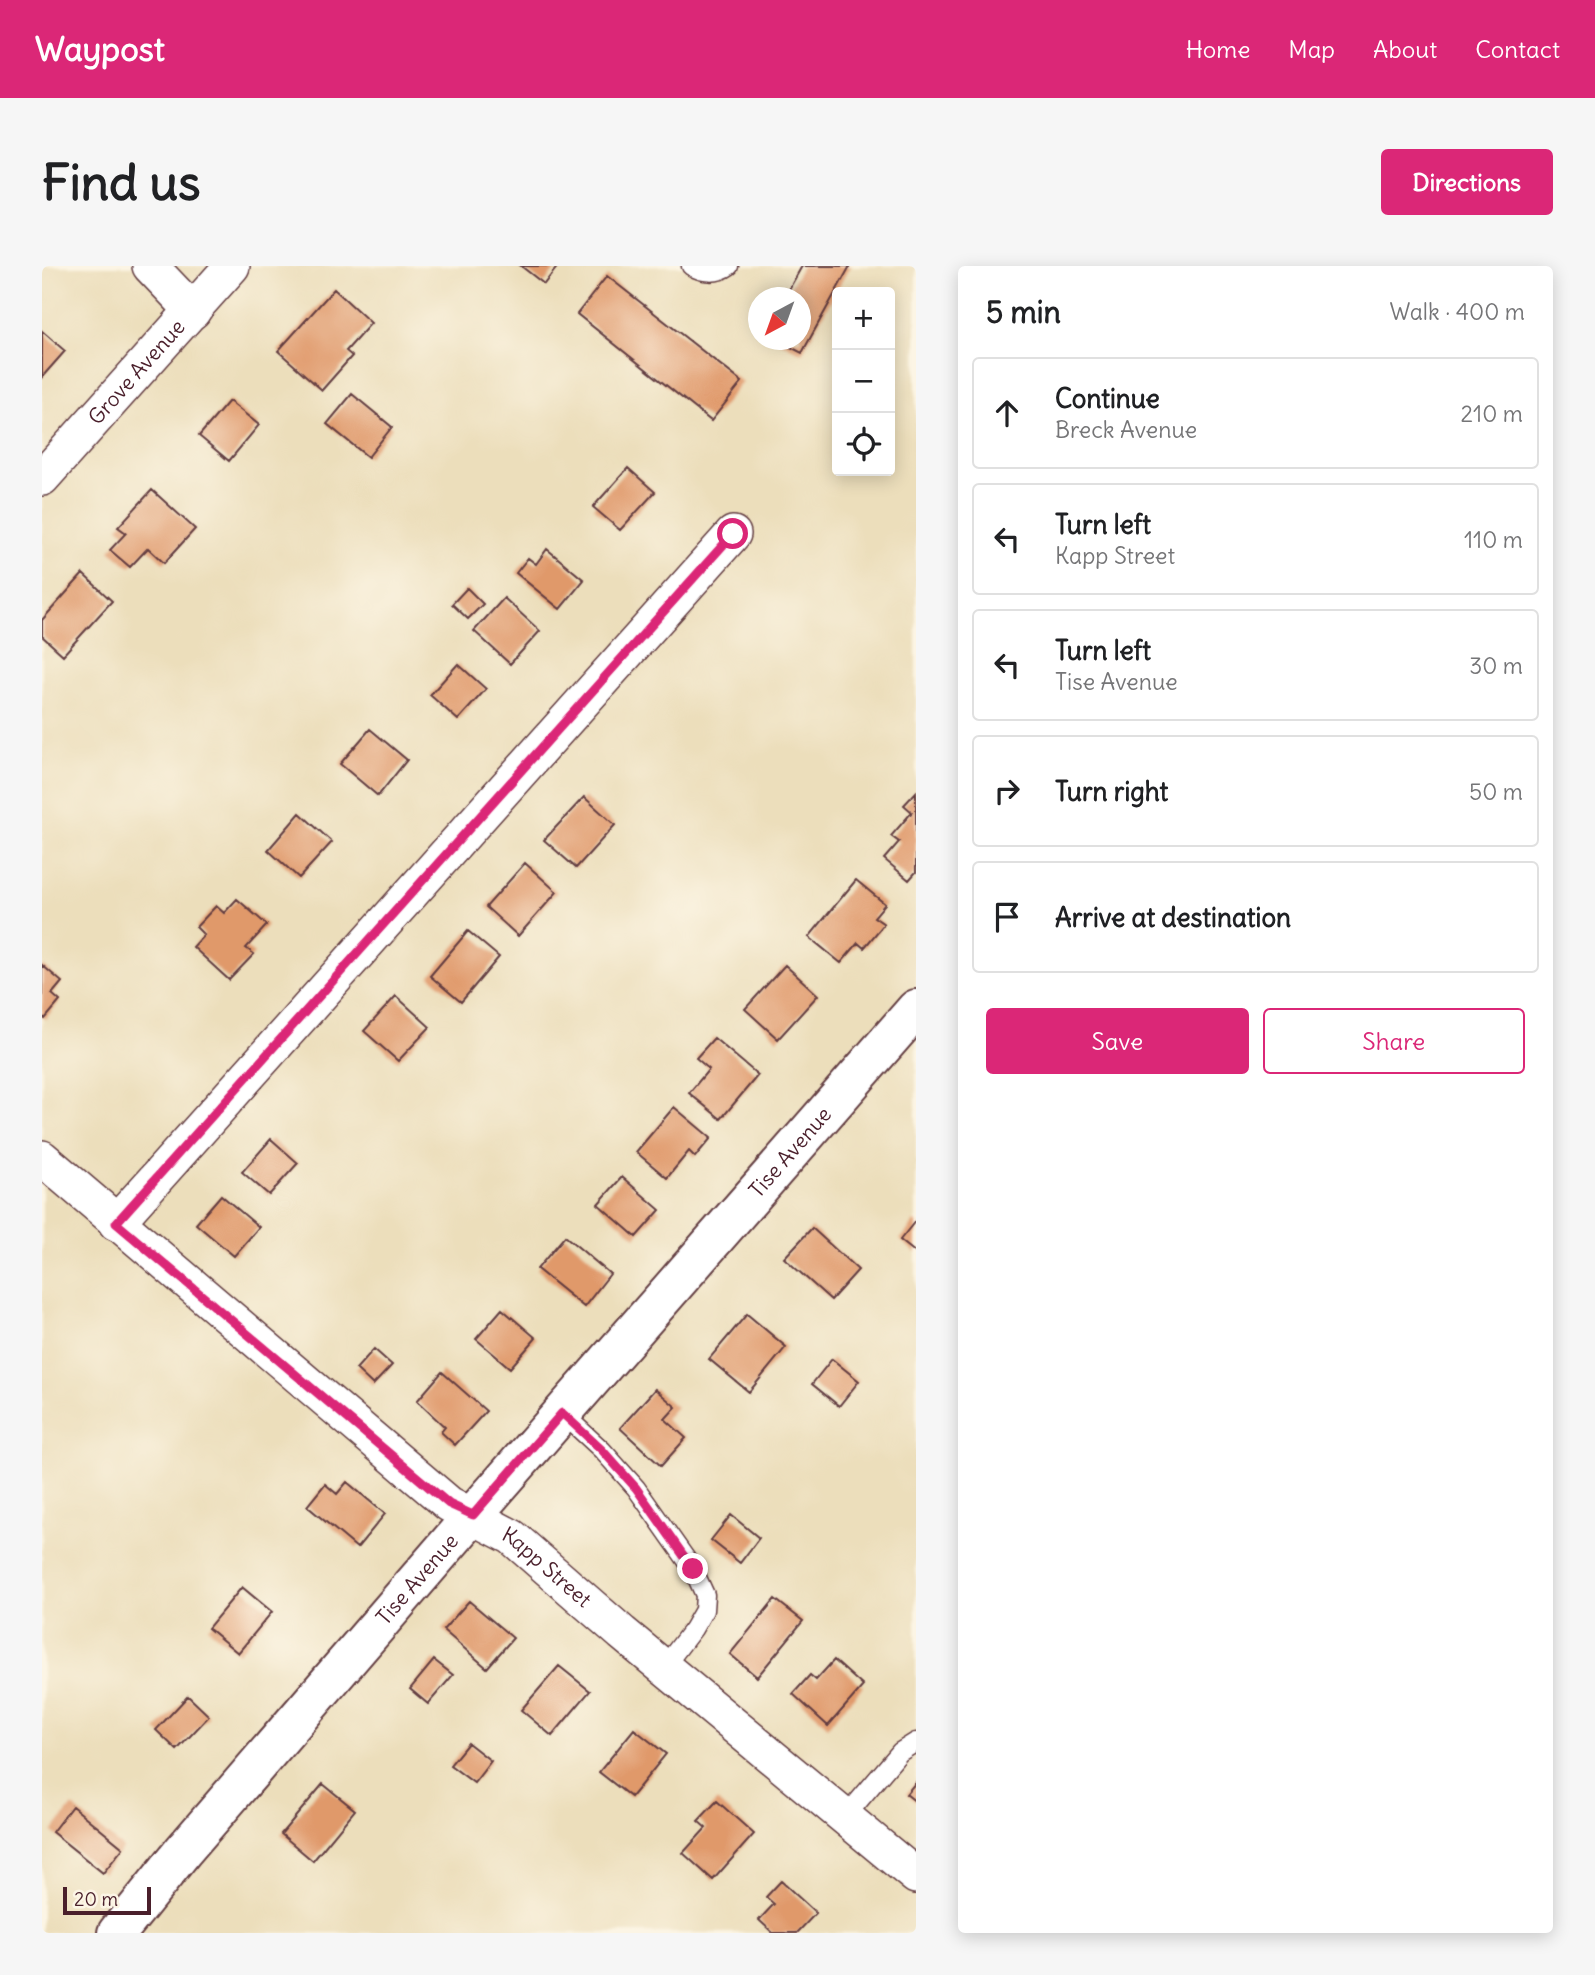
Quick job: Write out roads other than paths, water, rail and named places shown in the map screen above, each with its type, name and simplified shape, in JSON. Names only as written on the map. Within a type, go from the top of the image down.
[{"type":"street","points":[[150,266],[193,311]]},
{"type":"street","name":"Grove Avenue","points":[[42,478],[232,266]]},
{"type":"street","points":[[116,1223],[733,534]]},
{"type":"street","name":"Tise Avenue","points":[[117,1933],[183,1851],[473,1515],[916,1009]]},
{"type":"street","name":"Kapp Street","points":[[42,1158],[449,1504],[512,1537],[916,1876]]},
{"type":"lane","points":[[691,266],[709,272],[724,270],[729,266]]},
{"type":"lane","points":[[562,1413],[602,1450],[636,1488],[693,1569],[705,1595],[704,1609],[664,1667]]},
{"type":"lane","points":[[845,1818],[900,1752],[916,1742]]}]
